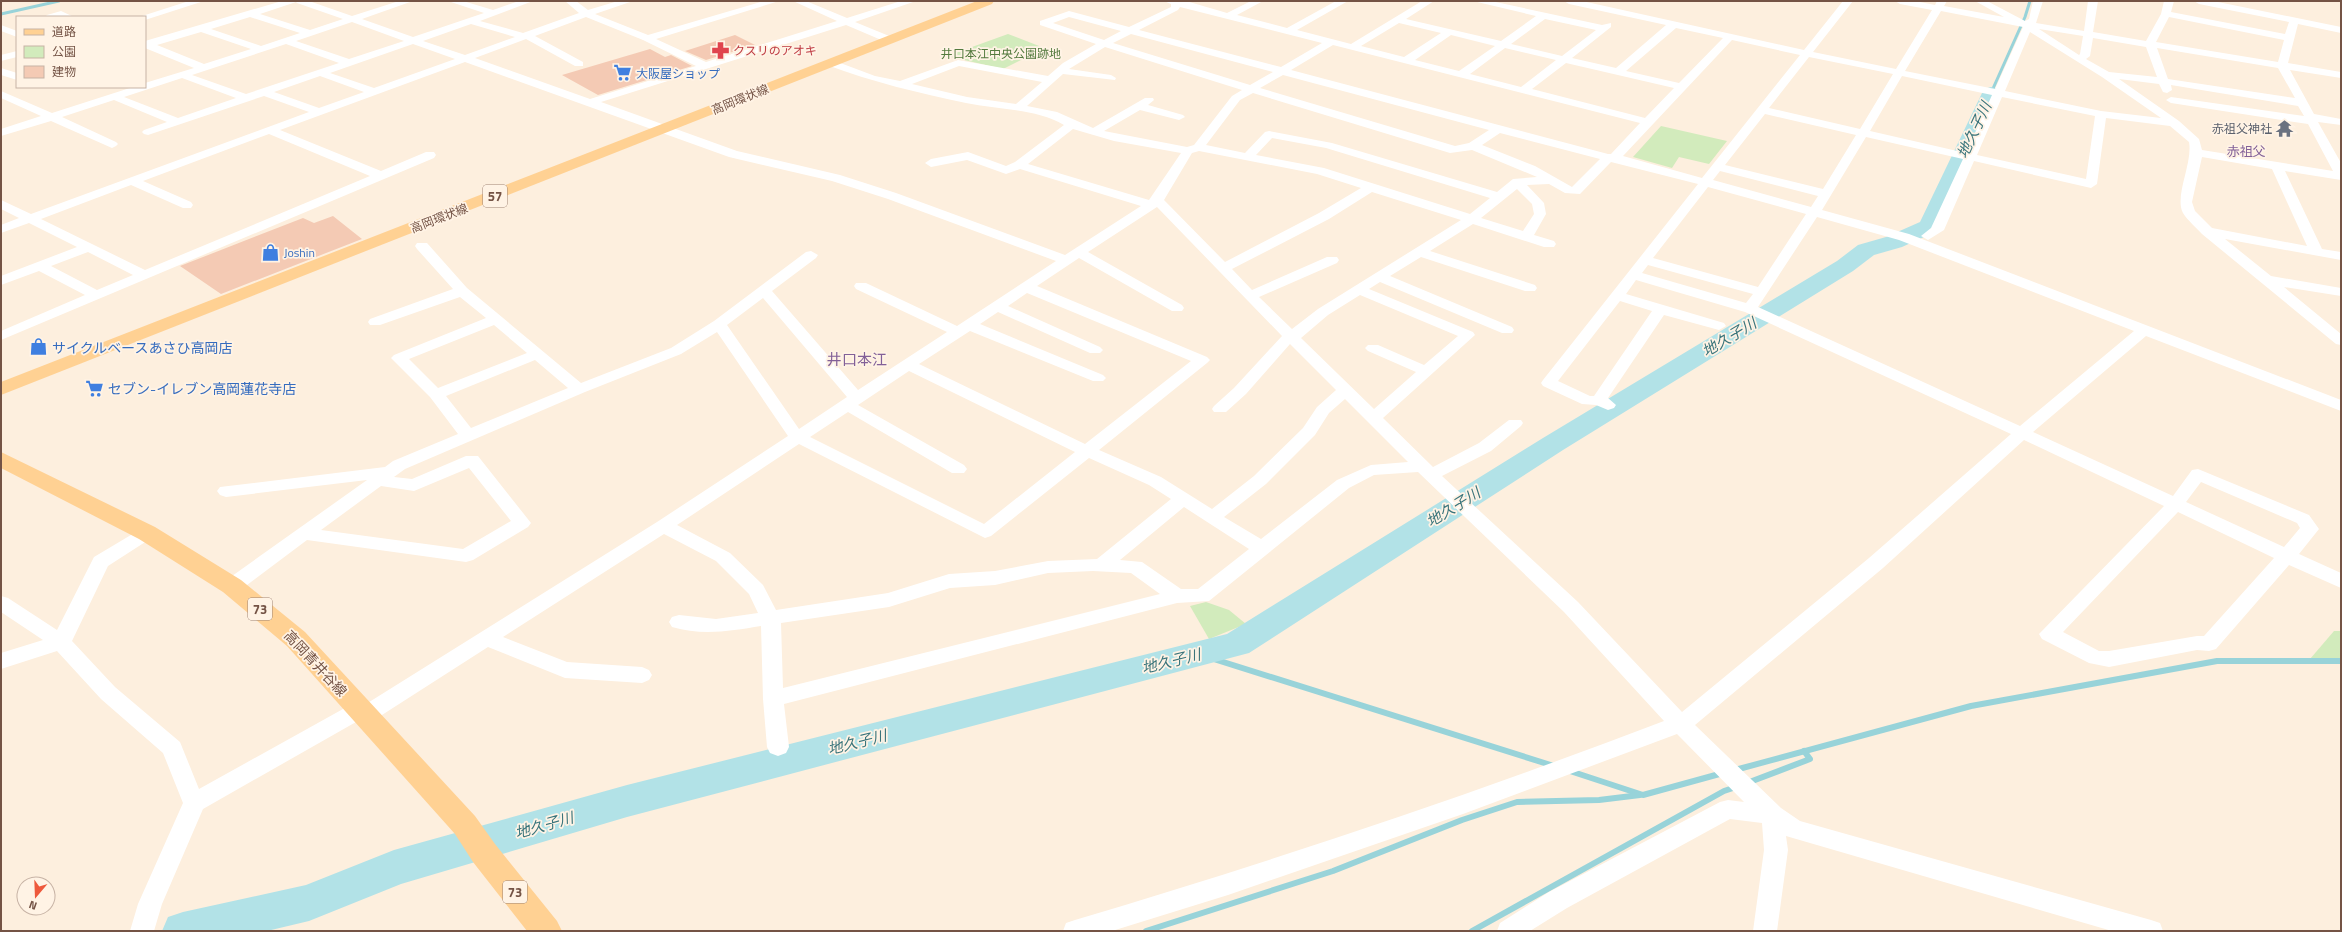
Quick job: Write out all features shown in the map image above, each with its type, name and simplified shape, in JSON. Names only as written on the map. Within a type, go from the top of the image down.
[{"type":"main road","name":"高岡環状線","points":[[1,389],[988,1]]},
{"type":"main road","name":"高岡青井谷線","points":[[1,459],[147,533],[232,586],[296,639],[465,826],[484,853],[546,931]]},
{"type":"street","points":[[146,16],[199,1]]},
{"type":"street","points":[[146,45],[292,1]]},
{"type":"street","points":[[300,1],[667,128],[733,154],[836,178],[1072,256],[1177,308]]},
{"type":"street","points":[[146,87],[406,1]]},
{"type":"street","points":[[453,1],[494,13]]},
{"type":"street","points":[[148,132],[528,1]]},
{"type":"street","points":[[570,1],[586,14],[648,38],[704,66]]},
{"type":"street","points":[[1,229],[525,36],[586,14],[628,1]]},
{"type":"street","points":[[648,38],[774,1]]},
{"type":"street","points":[[798,1],[890,40]]},
{"type":"street","points":[[590,102],[911,1]]},
{"type":"street","points":[[1228,16],[1258,1]]},
{"type":"street","points":[[1288,31],[1342,1]]},
{"type":"street","points":[[1353,47],[1429,1]]},
{"type":"street","points":[[1478,1],[1602,28]]},
{"type":"street","points":[[1569,1],[1900,73],[2101,114],[2175,123]]},
{"type":"street","points":[[1661,309],[1604,402],[1588,401],[1549,383],[1848,1]]},
{"type":"street","points":[[1900,1],[1941,4],[2022,24],[2088,33],[2341,75]]},
{"type":"street","points":[[1980,1],[2022,24],[2106,75],[2175,123],[2194,141],[2196,153],[2186,202],[2189,212],[2207,232],[2341,341]]},
{"type":"street","points":[[2022,24],[2033,21],[2038,1]]},
{"type":"street","points":[[2078,59],[2085,56],[2093,1]]},
{"type":"street","points":[[2164,115],[2178,114],[2163,81],[2150,43],[2166,14],[2169,1]]},
{"type":"street","points":[[2199,1],[2341,30]]},
{"type":"street","points":[[2251,11],[2260,1]]},
{"type":"street","points":[[1020,107],[1061,71],[1105,44],[1175,8],[1175,2],[1648,122]]},
{"type":"street","points":[[1753,310],[1761,292],[1826,194],[1941,4]]},
{"type":"street","points":[[1524,90],[1602,28],[1624,13]]},
{"type":"street","points":[[54,16],[61,14],[66,16]]},
{"type":"street","points":[[251,14],[309,34]]},
{"type":"street","points":[[1498,129],[1473,146],[1454,150],[1105,44],[1043,23],[1069,14],[1498,129],[1705,182],[1904,237],[2341,406]]},
{"type":"street","points":[[2166,14],[2288,38]]},
{"type":"street","points":[[1461,75],[1544,15]]},
{"type":"street","points":[[1398,20],[1681,87]]},
{"type":"street","points":[[2294,20],[2282,65],[2341,175]]},
{"type":"street","points":[[471,21],[525,36],[579,64]]},
{"type":"street","points":[[1618,72],[1674,24]]},
{"type":"street","points":[[1928,236],[1937,230],[1970,157],[1994,92],[2022,24]]},
{"type":"street","points":[[2,29],[16,26]]},
{"type":"street","points":[[2,29],[16,34]]},
{"type":"street","points":[[202,29],[261,49]]},
{"type":"street","points":[[1406,61],[1449,32]]},
{"type":"street","points":[[1473,146],[1531,169],[1569,190],[1576,190],[1617,155],[1730,36]]},
{"type":"street","points":[[286,41],[349,63]]},
{"type":"street","points":[[145,921],[194,803],[362,713],[488,639],[663,526],[796,437],[852,402],[1154,203],[1193,149],[1236,98],[1331,42]]},
{"type":"street","points":[[146,45],[204,68]]},
{"type":"street","points":[[1,58],[16,54]]},
{"type":"street","points":[[830,63],[872,78],[967,100],[1020,107],[1062,116],[1072,124],[1096,131],[1193,149],[1248,156],[1320,171],[1549,244]]},
{"type":"street","points":[[902,84],[958,63],[1051,80]]},
{"type":"street","points":[[1,71],[16,77]]},
{"type":"street","points":[[1061,71],[1111,78]]},
{"type":"street","points":[[320,73],[374,92]]},
{"type":"street","points":[[182,75],[246,98]]},
{"type":"street","points":[[2106,75],[2163,81],[2303,103]]},
{"type":"street","points":[[1,88],[16,83]]},
{"type":"street","points":[[1,133],[142,88]]},
{"type":"street","points":[[264,92],[319,112]]},
{"type":"street","points":[[1,94],[112,144]]},
{"type":"street","points":[[114,97],[178,122]]},
{"type":"street","points":[[1096,131],[1149,100]]},
{"type":"street","points":[[2171,100],[2341,122]]},
{"type":"street","points":[[1138,106],[1179,117]]},
{"type":"street","points":[[1762,110],[2091,184],[2101,114]]},
{"type":"street","points":[[931,163],[968,156],[1006,170],[1019,165],[1072,124]]},
{"type":"street","points":[[268,130],[381,176]]},
{"type":"street","points":[[1248,156],[1269,134],[1328,145],[1499,197]]},
{"type":"street","points":[[2196,153],[2341,175]]},
{"type":"street","points":[[1,336],[430,155]]},
{"type":"street","points":[[1019,165],[1154,203],[1224,268],[1250,296],[1345,390],[1571,607],[1680,724],[1744,787],[1773,815],[1793,829],[2152,931]]},
{"type":"street","points":[[2277,166],[2317,252]]},
{"type":"street","points":[[1717,167],[1826,194]]},
{"type":"street","points":[[1220,409],[1240,391],[1284,341],[1292,337],[1323,312],[1472,219],[1518,182],[1551,180]]},
{"type":"street","points":[[132,181],[187,205]]},
{"type":"street","points":[[1518,182],[1538,203],[1540,214],[1527,236]]},
{"type":"street","points":[[1224,268],[1324,216],[1371,187]]},
{"type":"street","points":[[1,204],[144,276]]},
{"type":"street","points":[[2207,232],[2341,256]]},
{"type":"street","points":[[422,246],[462,291],[579,389]]},
{"type":"street","points":[[1,281],[87,248]]},
{"type":"street","points":[[1420,252],[1530,288]]},
{"type":"street","points":[[232,586],[306,534],[398,465],[579,389],[676,351],[719,324],[765,291],[811,255]]},
{"type":"street","points":[[1250,296],[1332,260]]},
{"type":"street","points":[[1645,260],[1761,292]]},
{"type":"street","points":[[40,266],[97,296]]},
{"type":"street","points":[[1633,275],[1753,310],[2341,581]]},
{"type":"street","points":[[1379,277],[1507,330]]},
{"type":"street","points":[[2267,280],[2341,292]]},
{"type":"street","points":[[861,286],[963,329],[1098,378]]},
{"type":"street","points":[[719,324],[796,437],[985,532],[1202,360],[1026,287]]},
{"type":"street","points":[[1359,290],[1468,335],[1374,418]]},
{"type":"street","points":[[374,322],[462,291]]},
{"type":"street","points":[[765,291],[852,402],[958,469]]},
{"type":"street","points":[[1617,296],[1719,326]]},
{"type":"street","points":[[997,306],[1095,350]]},
{"type":"street","points":[[468,435],[436,394],[398,358],[495,320]]},
{"type":"street","points":[[1075,931],[1209,891],[1576,765],[1680,724],[1694,715],[1876,563],[2022,433],[2144,330]]},
{"type":"street","points":[[1373,348],[1426,371]]},
{"type":"street","points":[[436,394],[537,354]]},
{"type":"street","points":[[908,365],[1086,451],[1154,481],[1211,518],[1263,549]]},
{"type":"street","points":[[1211,518],[1260,480],[1309,431],[1323,410],[1345,390]]},
{"type":"street","points":[[773,699],[1177,596],[1202,596],[1343,484],[1371,470],[1427,470],[1486,447],[1515,423]]},
{"type":"street","points":[[226,491],[383,476],[414,485],[472,460],[522,523],[466,556],[306,534]]},
{"type":"street","points":[[2198,474],[2303,519],[2310,529],[2286,556],[2209,644],[2197,643],[2109,659],[2096,658],[2049,634],[2175,505],[2198,474]]},
{"type":"street","points":[[1102,565],[1183,500]]},
{"type":"street","points":[[663,526],[723,557],[756,590],[771,618],[773,699],[778,747]]},
{"type":"street","points":[[1,661],[61,642],[101,562],[147,533]]},
{"type":"street","points":[[679,622],[716,626],[771,618],[889,600],[949,581],[995,578],[1048,567],[1102,565],[1135,567],[1177,596]]},
{"type":"street","points":[[1,603],[61,642],[108,693],[172,748],[194,803]]},
{"type":"street","points":[[488,639],[565,670],[642,676]]},
{"type":"street","points":[[1509,931],[1558,900],[1728,809],[1773,815]]},
{"type":"street","points":[[1765,931],[1776,850],[1773,815]]},
{"type":"green space","name":"井口本江中央公園跡地","points":[[1008,34],[1052,51],[1023,59],[1003,69],[947,56]]},
{"type":"green space","points":[[1661,126],[1727,141],[1709,164],[1679,157],[1672,168],[1633,157]]},
{"type":"green space","points":[[1206,602],[1229,610],[1246,624],[1209,639],[1190,606]]},
{"type":"green space","points":[[2334,631],[2341,631],[2341,659],[2310,659]]},
{"type":"building","name":"クスリのアオキ","points":[[735,35],[755,45],[706,60],[685,51]]},
{"type":"building","name":"大阪屋ショップ","points":[[650,49],[665,57],[671,55],[692,66],[598,95],[562,75]]},
{"type":"building","name":"Joshin","points":[[333,216],[362,239],[221,294],[180,266],[303,218],[314,223]]},
{"type":"waterway","points":[[1,14],[59,1]]},
{"type":"waterway","points":[[1991,93],[2025,17],[2030,1]]},
{"type":"waterway","name":"地久子川","points":[[183,931],[309,903],[394,868],[627,801],[1237,644],[1553,444],[1845,266],[1866,250],[1894,242],[1929,226],[1991,93]]},
{"type":"waterway","points":[[1201,655],[1554,766]]},
{"type":"waterway","points":[[1804,751],[1971,706],[2217,661],[2341,661]]},
{"type":"waterway","points":[[1735,770],[1804,751]]},
{"type":"waterway","points":[[1747,783],[1810,759],[1804,751]]},
{"type":"waterway","points":[[1570,771],[1643,795],[1723,773]]},
{"type":"waterway","points":[[1472,931],[1724,791],[1736,787]]},
{"type":"waterway","points":[[1146,931],[1333,871],[1462,820],[1517,802],[1599,800],[1640,795]]},
{"type":"place","name":"クスリのアオキ","points":[[720,50]]},
{"type":"place","name":"大阪屋ショップ","points":[[623,73]]},
{"type":"place","name":"赤祖父神社","points":[[2285,128]]},
{"type":"place","name":"Joshin","points":[[271,252]]},
{"type":"place","name":"サイクルベースあさひ高岡店","points":[[39,347]]},
{"type":"place","name":"セブン-イレブン高岡蓮花寺店","points":[[95,388]]},
{"type":"district","name":"赤祖父","points":[[2246,151]]},
{"type":"district","name":"井口本江","points":[[857,359]]}]
